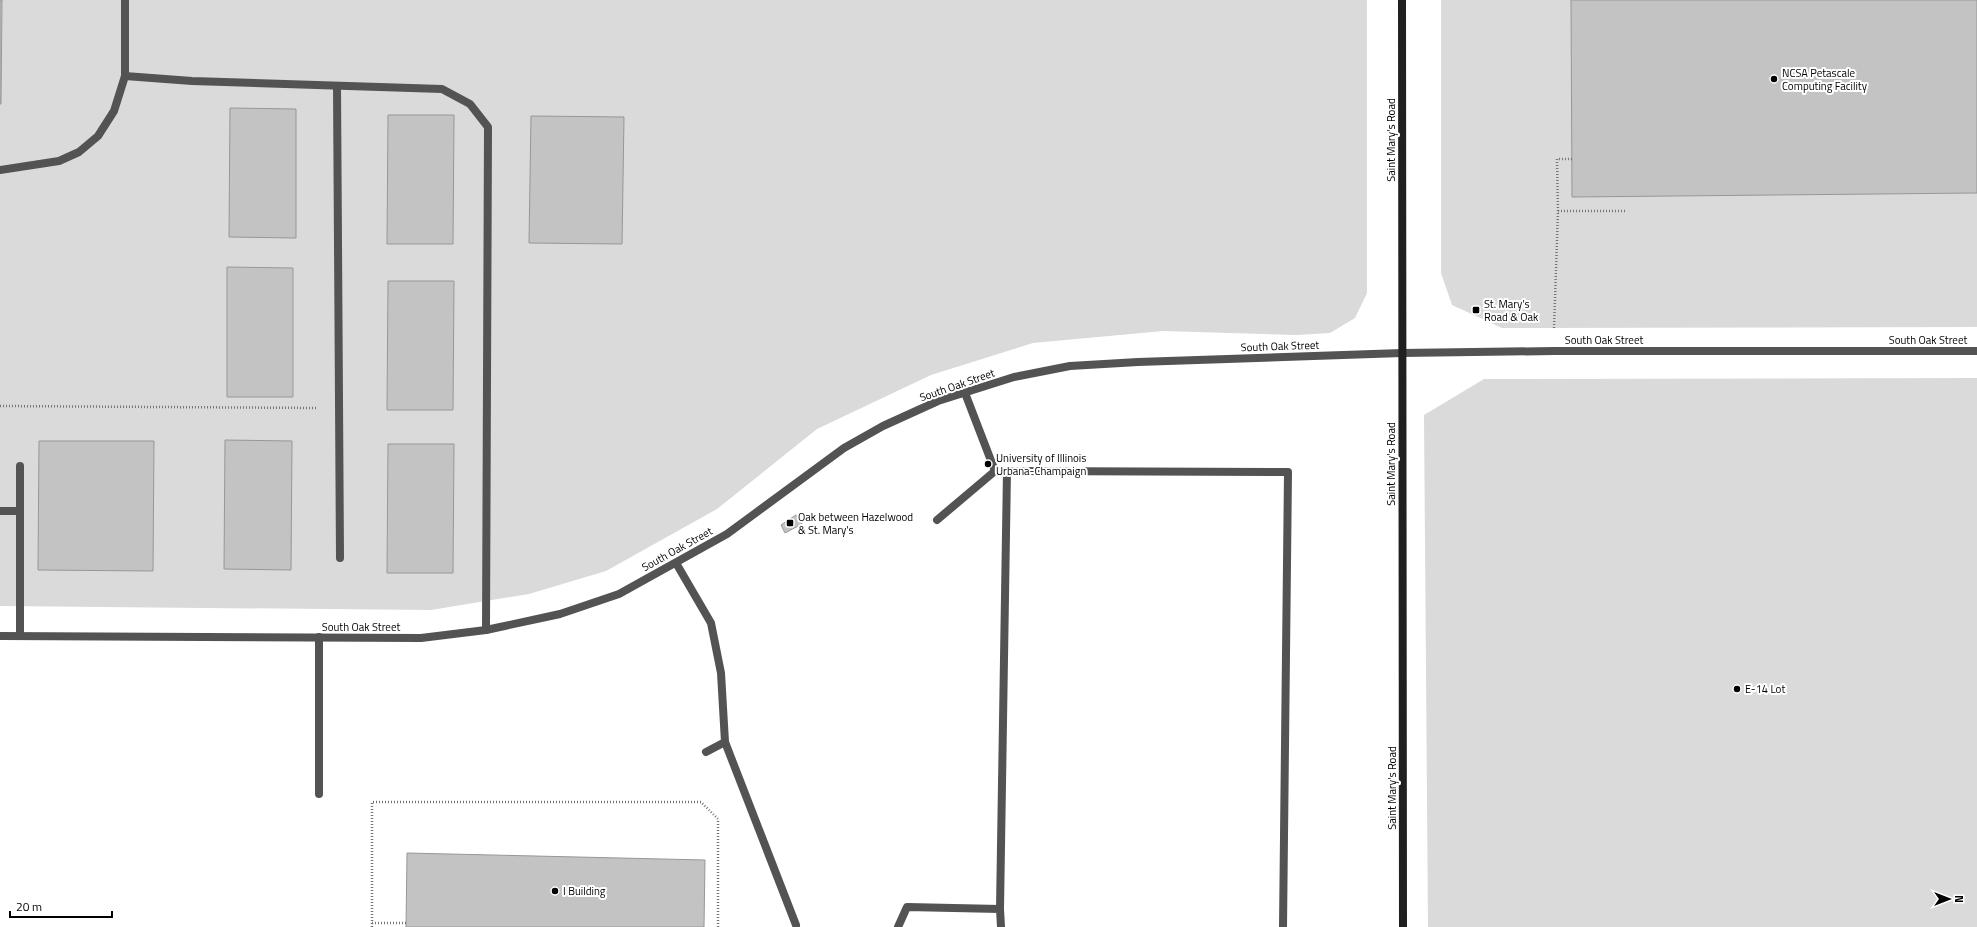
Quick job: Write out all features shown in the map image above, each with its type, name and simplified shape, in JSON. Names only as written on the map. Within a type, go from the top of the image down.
[{"type":"main road","name":"Saint Mary's Road","points":[[1402,0],[1403,927]]},
{"type":"street","points":[[0,170],[59,161],[79,152],[98,136],[114,110],[125,76],[125,0]]},
{"type":"street","points":[[125,76],[192,81],[337,87],[442,89],[470,104],[488,127],[486,630]]},
{"type":"street","points":[[337,87],[340,558]]},
{"type":"street","name":"South Oak Street","points":[[0,636],[421,638],[486,630],[560,614],[618,594],[727,534],[844,448],[883,426],[938,401],[1014,377],[1070,366],[1138,362],[1402,353],[1554,351],[1977,351]]},
{"type":"street","points":[[965,393],[995,471]]},
{"type":"street","points":[[20,466],[20,636]]},
{"type":"street","points":[[938,520],[995,471],[1288,472],[1283,927]]},
{"type":"street","points":[[1001,927],[1000,909],[1007,471]]},
{"type":"street","points":[[0,511],[20,511]]},
{"type":"street","points":[[676,563],[711,623],[722,673],[725,742],[796,925]]},
{"type":"street","points":[[319,637],[319,794]]},
{"type":"street","points":[[706,752],[725,742]]},
{"type":"street","points":[[898,927],[907,907],[1000,909]]},
{"type":"path","points":[[1554,351],[1553,320],[1558,211],[1557,159],[1572,159]]},
{"type":"path","points":[[1558,211],[1627,211]]},
{"type":"path","points":[[0,406],[339,408]]},
{"type":"path","points":[[372,927],[372,802],[701,802],[718,819],[718,927]]},
{"type":"path","points":[[372,923],[406,923]]},
{"type":"shaded area","points":[[2,0],[1367,0],[1367,293],[1355,318],[1330,333],[1297,335],[1163,331],[1033,343],[931,375],[817,429],[717,509],[606,571],[529,594],[431,610],[0,606],[0,104]]},
{"type":"shaded area","points":[[1441,0],[1977,0],[1977,327],[1502,328],[1452,305],[1441,273]]},
{"type":"shaded area","name":"E-14 Lot","points":[[1977,378],[1977,927],[1428,927],[1424,415],[1484,379]]},
{"type":"building","points":[[0,0],[2,0],[1,104],[0,104]]},
{"type":"building","name":"NCSA Petascale Computing Facility","points":[[1571,0],[1977,0],[1977,193],[1572,197]]},
{"type":"building","points":[[230,108],[296,109],[296,238],[229,237]]},
{"type":"building","points":[[388,115],[454,115],[453,244],[387,244]]},
{"type":"building","points":[[531,116],[624,117],[622,244],[529,243]]},
{"type":"building","points":[[227,267],[293,268],[293,397],[227,397]]},
{"type":"building","points":[[388,281],[454,281],[453,410],[387,410]]},
{"type":"building","points":[[225,440],[292,441],[291,570],[224,569]]},
{"type":"building","points":[[39,441],[154,441],[153,571],[38,570]]},
{"type":"building","points":[[388,444],[454,444],[453,573],[387,573]]},
{"type":"building","points":[[796,515],[802,524],[785,533],[781,525]]},
{"type":"building","name":"I Building","points":[[407,853],[705,860],[704,927],[406,927]]},
{"type":"place","name":"NCSA Petascale Computing Facility","points":[[1774,79]]},
{"type":"place","name":"St. Mary's Road & Oak","points":[[1476,310]]},
{"type":"place","name":"University of Illinois Urbana-Champaign","points":[[988,464]]},
{"type":"place","name":"Oak between Hazelwood & St. Mary's","points":[[790,523]]},
{"type":"place","name":"E-14 Lot","points":[[1737,689]]},
{"type":"place","name":"I Building","points":[[555,891]]}]
